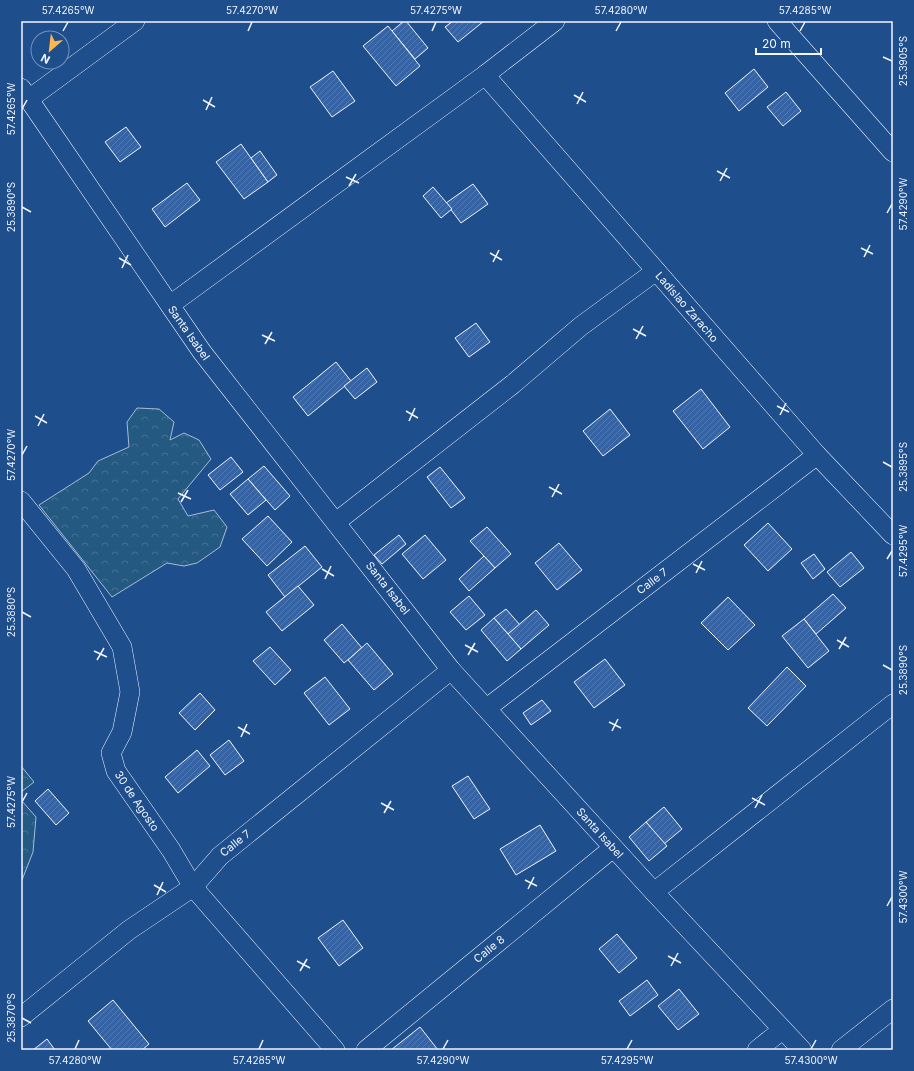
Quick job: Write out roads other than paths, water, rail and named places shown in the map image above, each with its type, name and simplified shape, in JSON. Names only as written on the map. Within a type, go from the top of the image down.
[{"type":"street","points":[[25,94],[135,21]]},
{"type":"street","points":[[170,305],[485,75],[555,21]]},
{"type":"street","points":[[777,21],[893,151]]},
{"type":"street","name":"Ladislao Zaracho","points":[[485,75],[817,455],[893,535]]},
{"type":"street","name":"Santa Isabel","points":[[25,94],[202,352],[451,670],[613,848],[802,1050]]},
{"type":"street","points":[[336,522],[513,384],[581,326],[656,271]]},
{"type":"street","name":"Calle 7","points":[[487,708],[817,455]]},
{"type":"street","name":"30 de Agosto","points":[[21,501],[76,569],[122,646],[130,692],[122,732],[111,753],[116,770],[171,850],[193,887],[335,1050]]},
{"type":"street","name":"Calle 7","points":[[21,1017],[129,930],[193,887],[220,856],[451,670]]},
{"type":"street","points":[[654,892],[893,704]]},
{"type":"street","name":"Calle 8","points":[[366,1050],[613,848]]},
{"type":"street","points":[[841,1050],[893,1008]]},
{"type":"street","points":[[757,1050],[782,1030]]}]
